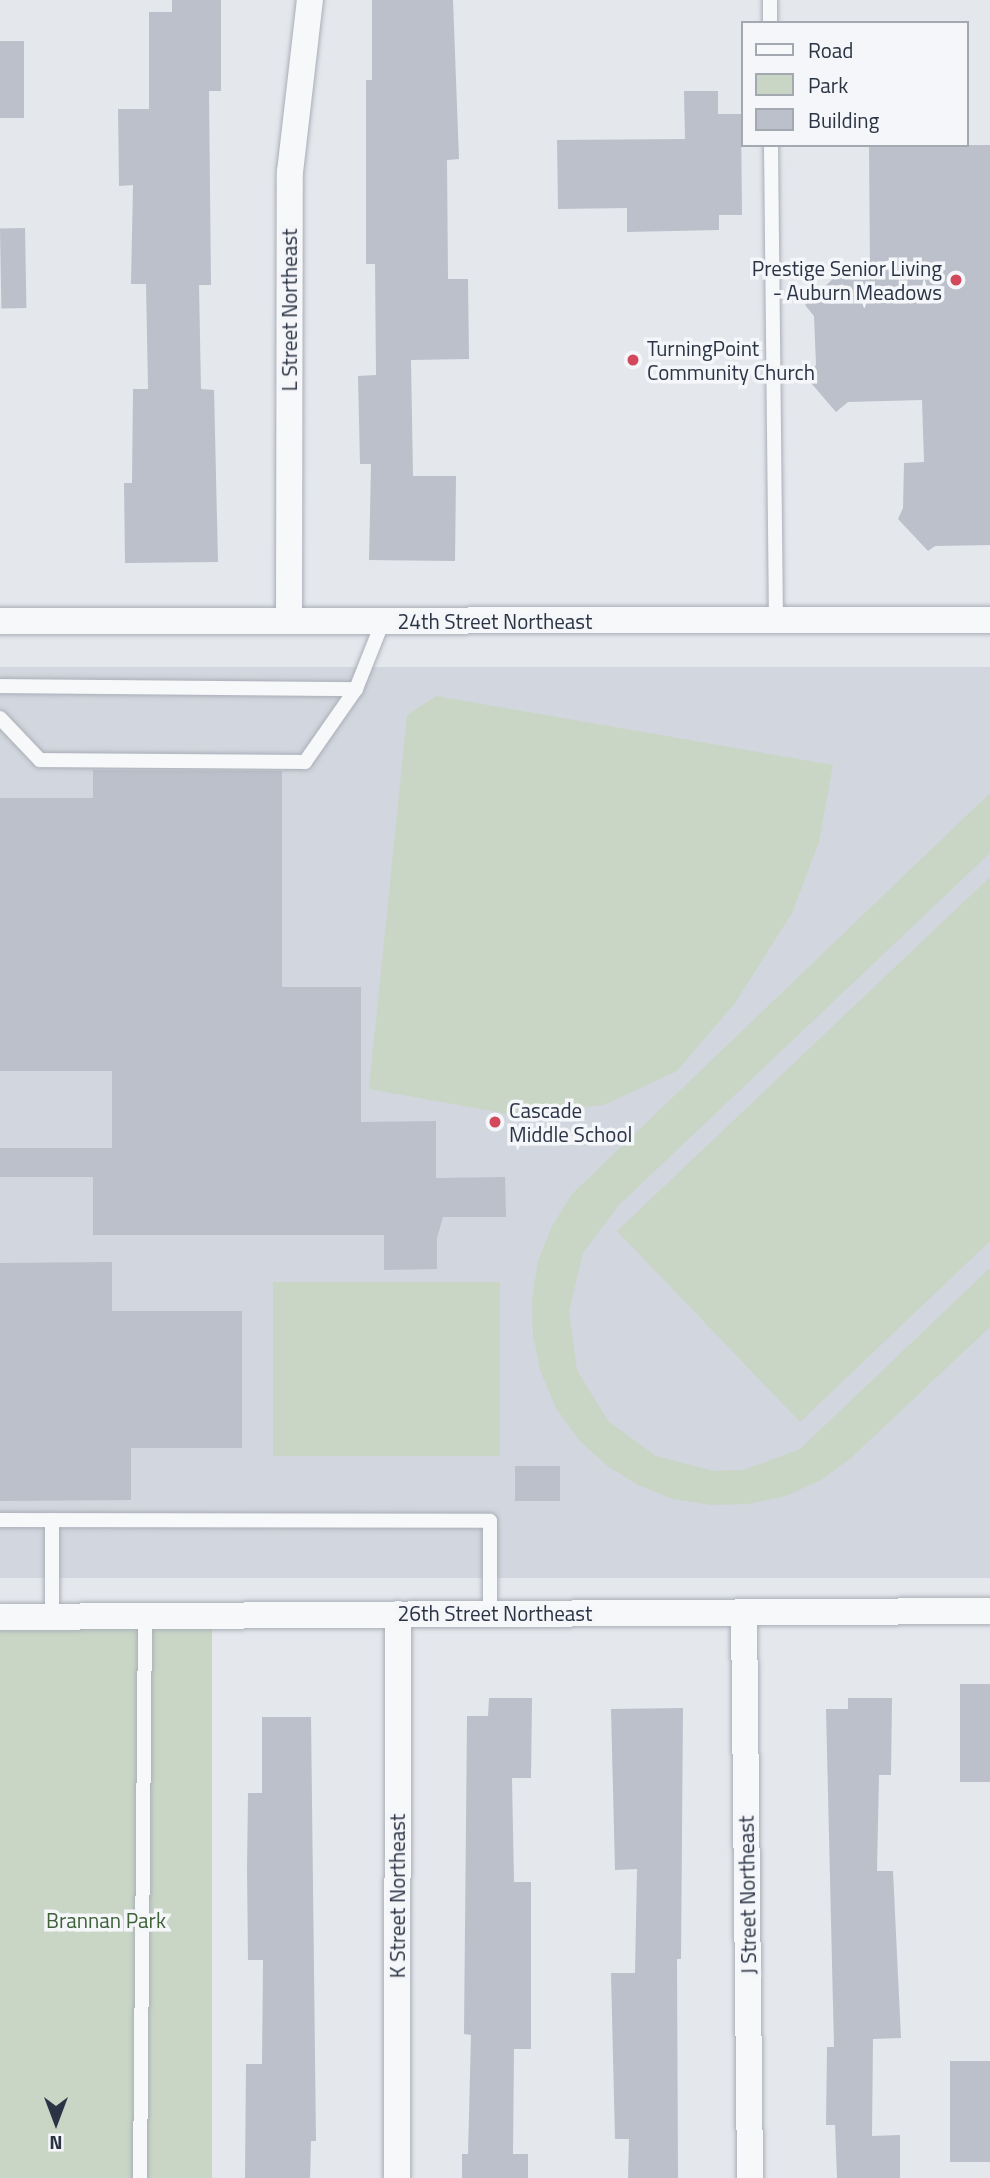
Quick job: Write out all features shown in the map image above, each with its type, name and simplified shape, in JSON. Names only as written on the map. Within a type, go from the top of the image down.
[{"type":"street","name":"L Street Northeast","points":[[289,621],[290,172],[310,0]]},
{"type":"street","name":"24th Street Northeast","points":[[0,621],[990,620]]},
{"type":"street","name":"26th Street Northeast","points":[[0,1617],[990,1611]]},
{"type":"street","name":"J Street Northeast","points":[[744,1612],[750,2178]]},
{"type":"street","name":"K Street Northeast","points":[[397,2178],[398,1614]]},
{"type":"lane","points":[[770,0],[770,21]]},
{"type":"lane","points":[[771,147],[776,620]]},
{"type":"lane","points":[[0,718],[40,760],[305,762],[356,688],[383,621]]},
{"type":"lane","points":[[0,686],[356,688]]},
{"type":"lane","points":[[0,1520],[490,1521],[490,1613]]},
{"type":"lane","points":[[52,1520],[52,1617]]},
{"type":"lane","points":[[140,2178],[145,1617]]},
{"type":"shaded area","name":"Cascade Middle School","points":[[0,667],[990,667],[990,1578],[0,1578]]},
{"type":"green space","points":[[436,696],[833,765],[819,842],[792,913],[735,1003],[677,1071],[604,1105],[508,1114],[369,1089],[407,715]]},
{"type":"green space","points":[[990,793],[990,853],[619,1205],[583,1253],[569,1311],[577,1370],[608,1421],[656,1456],[714,1471],[744,1470],[800,1449],[990,1268],[990,1327],[851,1458],[821,1480],[786,1496],[749,1504],[711,1505],[673,1499],[638,1485],[606,1465],[578,1439],[556,1408],[541,1373],[533,1336],[532,1299],[538,1261],[552,1226],[572,1194]]},
{"type":"green space","points":[[990,877],[990,1241],[800,1422],[617,1231]]},
{"type":"green space","points":[[273,1282],[500,1282],[500,1456],[273,1456]]},
{"type":"green space","name":"Brannan Park","points":[[0,1617],[212,1617],[212,2178],[0,2178]]},
{"type":"building","points":[[172,0],[221,0],[221,91],[209,91],[211,285],[199,285],[201,389],[214,390],[218,562],[125,563],[124,483],[132,483],[133,389],[148,389],[146,284],[131,284],[133,185],[119,186],[118,109],[149,109],[149,12],[172,12]]},
{"type":"building","points":[[372,0],[453,0],[459,159],[447,160],[448,279],[468,279],[469,359],[411,360],[413,476],[456,476],[455,561],[369,560],[371,464],[360,464],[358,376],[376,375],[375,264],[366,264],[366,80],[372,80]]},
{"type":"building","points":[[0,41],[24,41],[24,118],[0,118]]},
{"type":"building","points":[[684,91],[718,91],[718,114],[741,114],[742,215],[719,215],[719,230],[627,232],[627,208],[558,209],[557,140],[685,139]]},
{"type":"building","name":"Prestige Senior Living - Auburn Meadows","points":[[990,145],[990,545],[935,546],[928,551],[898,519],[903,508],[904,463],[924,462],[922,400],[848,402],[836,412],[805,376],[816,365],[814,316],[805,305],[838,274],[870,274],[869,147]]},
{"type":"building","points":[[0,228],[25,228],[26,308],[1,308]]},
{"type":"building","points":[[93,770],[282,771],[282,987],[361,987],[361,1122],[436,1121],[436,1178],[505,1177],[506,1217],[443,1217],[437,1238],[437,1269],[384,1270],[384,1235],[93,1235],[93,1177],[0,1177],[0,1148],[112,1148],[112,1071],[0,1071],[0,798],[93,798]]},
{"type":"building","points":[[112,1262],[112,1311],[242,1311],[242,1448],[131,1448],[131,1500],[0,1501],[0,1263]]},
{"type":"building","points":[[515,1466],[560,1466],[560,1501],[515,1501]]},
{"type":"building","points":[[960,1684],[990,1684],[990,1782],[960,1782]]},
{"type":"building","points":[[489,1698],[532,1698],[531,1778],[512,1778],[514,1882],[531,1882],[531,2049],[514,2049],[513,2154],[528,2154],[528,2178],[462,2178],[462,2154],[468,2154],[471,2035],[464,2034],[467,1716],[488,1716]]},
{"type":"building","points":[[848,1698],[892,1698],[891,1775],[879,1775],[877,1871],[893,1871],[901,2038],[873,2039],[872,2136],[900,2135],[900,2178],[837,2178],[835,2125],[826,2125],[827,2047],[834,2047],[826,1709],[848,1709]]},
{"type":"building","points":[[683,1708],[681,1959],[677,1959],[678,2178],[628,2178],[629,2139],[615,2139],[611,1973],[635,1973],[637,1869],[615,1870],[611,1709]]},
{"type":"building","points":[[262,1717],[311,1717],[316,2141],[311,2141],[310,2178],[245,2178],[246,2064],[262,2064],[263,1960],[248,1960],[247,1869],[248,1793],[262,1793]]},
{"type":"building","points":[[950,2061],[990,2061],[990,2162],[950,2162]]},
{"type":"place","name":"Prestige Senior Living - Auburn Meadows","points":[[956,280]]},
{"type":"place","name":"TurningPoint Community Church","points":[[633,360]]},
{"type":"place","name":"Cascade Middle School","points":[[495,1122]]}]
